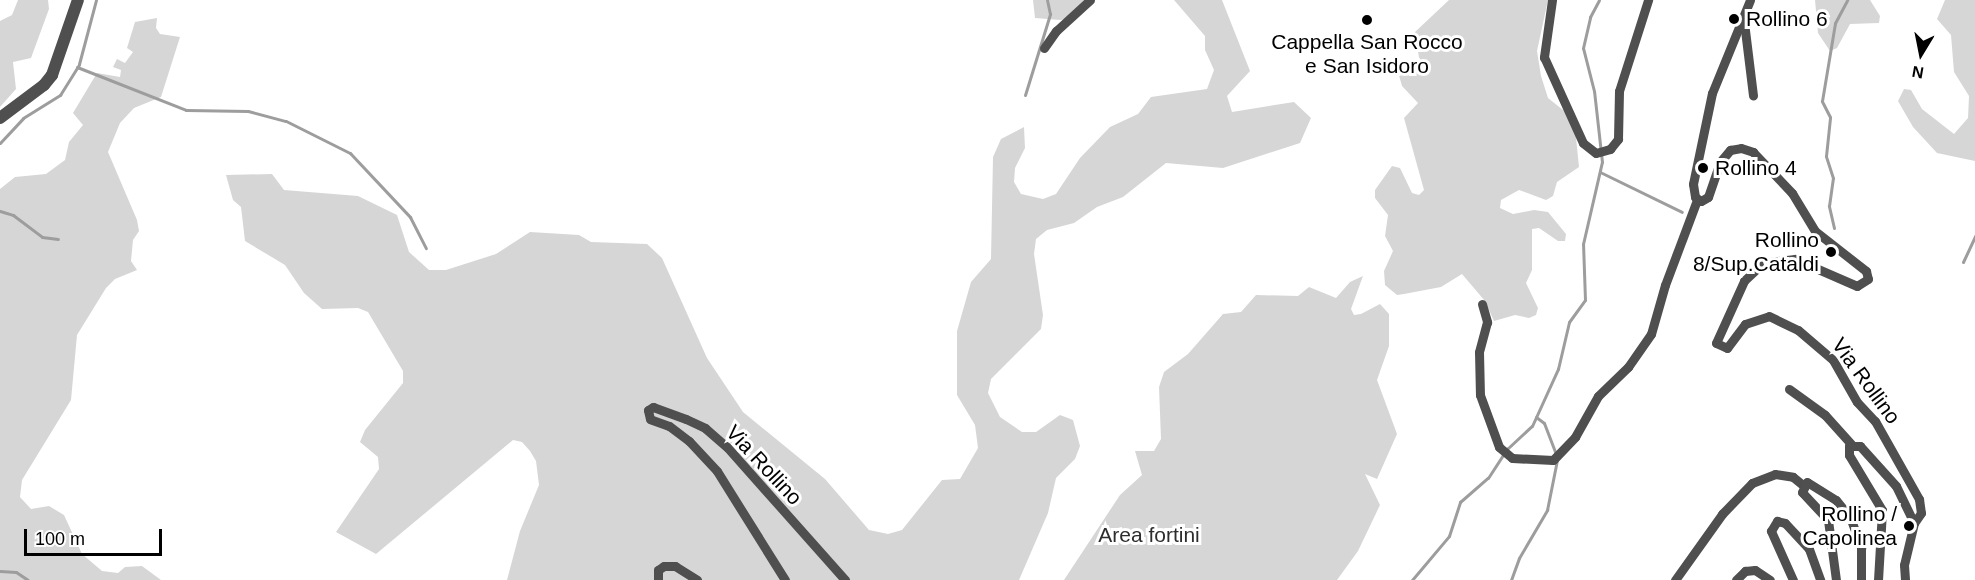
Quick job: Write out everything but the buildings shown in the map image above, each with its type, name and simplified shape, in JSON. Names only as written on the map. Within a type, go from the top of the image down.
[{"type":"street","points":[[0,118],[44,86],[52,75],[78,0]]},
{"type":"street","points":[[1044,48],[1056,32],[1090,0]]},
{"type":"street","points":[[1552,0],[1544,57],[1583,143],[1596,153],[1610,149],[1618,139],[1619,92],[1648,0]]},
{"type":"street","name":"Via Rollino","points":[[1482,304],[1487,322],[1479,352],[1480,395],[1499,447],[1512,458],[1553,460],[1575,437],[1598,396],[1628,367],[1652,334],[1665,285],[1697,200],[1694,184],[1712,93],[1744,22],[1750,0]]},
{"type":"street","points":[[1744,22],[1753,95]]},
{"type":"street","name":"Via Rollino","points":[[1697,200],[1708,197],[1722,157],[1736,148],[1747,149],[1774,171],[1815,231],[1867,274],[1867,282],[1860,286],[1803,260],[1782,258],[1763,263],[1743,281],[1716,343],[1727,348],[1745,324],[1769,316],[1817,344],[1833,360],[1857,402],[1875,421],[1920,499],[1921,513],[1914,523],[1904,565],[1905,580]]},
{"type":"street","name":"Via Rollino","points":[[1789,389],[1826,415],[1851,444],[1860,446],[1896,486],[1914,523]]},
{"type":"street","name":"Via Rollino","points":[[785,580],[717,471],[689,441],[669,426],[650,419],[648,410],[653,407],[686,419],[705,428],[727,447],[844,580]]},
{"type":"street","name":"Via Rollino","points":[[1851,444],[1849,455],[1882,510],[1878,580]]},
{"type":"street","points":[[1675,580],[1722,514],[1752,483],[1774,474],[1793,477],[1803,485],[1804,495],[1828,520],[1836,580]]},
{"type":"street","points":[[1803,485],[1814,483],[1850,517],[1861,548],[1861,580]]},
{"type":"street","points":[[1793,580],[1771,531],[1778,521],[1785,523],[1809,549],[1820,580]]},
{"type":"street","points":[[658,580],[658,570],[675,566],[697,580]]},
{"type":"street","points":[[1736,580],[1745,571],[1755,570],[1770,580]]},
{"type":"green space","points":[[18,0],[48,0],[49,9],[31,58],[13,62],[16,89],[0,107],[0,21],[12,15]]},
{"type":"green space","points":[[1033,0],[1086,0],[1066,19],[1060,20],[1035,18]]},
{"type":"green space","points":[[1174,0],[1222,0],[1250,71],[1227,96],[1232,112],[1294,102],[1311,118],[1300,143],[1223,168],[1166,163],[1123,197],[1097,207],[1074,223],[1047,230],[1036,239],[1034,254],[1043,315],[1041,329],[991,379],[988,393],[1000,417],[1022,432],[1036,432],[1060,415],[1073,420],[1080,446],[1075,459],[1056,478],[1048,513],[1019,580],[507,580],[520,531],[539,485],[536,461],[522,442],[513,440],[376,554],[336,532],[379,469],[378,457],[360,442],[365,430],[403,383],[403,371],[368,312],[358,308],[322,309],[304,293],[285,265],[245,241],[241,207],[233,200],[226,175],[272,174],[284,190],[358,196],[397,215],[409,252],[429,270],[446,270],[496,254],[530,232],[579,235],[591,242],[647,244],[662,258],[707,358],[743,412],[825,479],[869,530],[888,534],[902,530],[942,480],[960,479],[978,448],[975,425],[957,395],[957,331],[971,282],[991,259],[993,157],[1001,139],[1024,127],[1025,148],[1015,168],[1014,182],[1021,194],[1043,199],[1056,194],[1080,158],[1110,127],[1138,114],[1151,97],[1207,89],[1214,70],[1205,50],[1205,36]]},
{"type":"green space","points":[[1449,0],[1548,0],[1537,51],[1541,76],[1548,98],[1568,114],[1575,128],[1579,167],[1557,182],[1553,196],[1546,200],[1519,190],[1501,200],[1500,208],[1513,214],[1534,210],[1548,212],[1566,234],[1565,241],[1558,241],[1539,228],[1532,229],[1532,270],[1526,283],[1538,308],[1536,315],[1529,318],[1515,315],[1494,321],[1485,301],[1462,274],[1441,287],[1397,295],[1385,285],[1384,271],[1393,251],[1385,236],[1388,215],[1375,198],[1375,190],[1392,166],[1400,168],[1412,193],[1419,195],[1424,190],[1404,118],[1418,103],[1402,86],[1398,72],[1403,67],[1417,70],[1420,64],[1415,32]]},
{"type":"green space","points":[[1815,0],[1870,0],[1880,16],[1879,23],[1850,24],[1837,48],[1830,51],[1818,33]]},
{"type":"green space","points":[[1945,0],[1975,0],[1975,161],[1937,153],[1913,127],[1898,101],[1904,89],[1911,90],[1922,109],[1954,134],[1968,118],[1969,96],[1954,72],[1951,35],[1937,19]]},
{"type":"green space","points":[[157,18],[156,28],[160,34],[180,37],[161,97],[134,108],[120,123],[108,152],[137,220],[139,231],[133,240],[131,261],[137,270],[115,279],[106,288],[77,335],[71,400],[22,480],[20,497],[31,509],[49,506],[64,515],[82,554],[102,571],[118,573],[125,567],[142,566],[161,580],[0,580],[0,189],[15,177],[46,174],[65,160],[69,142],[83,125],[73,113],[97,73],[120,77],[121,70],[113,67],[117,59],[125,63],[133,52],[127,48],[135,22]]},
{"type":"green space","name":"Area fortini","points":[[1363,276],[1351,309],[1354,315],[1361,314],[1380,304],[1389,314],[1389,346],[1377,380],[1397,434],[1377,479],[1365,474],[1380,505],[1358,551],[1337,580],[1064,580],[1120,495],[1142,475],[1135,451],[1154,451],[1161,439],[1159,387],[1164,372],[1188,354],[1223,314],[1241,312],[1256,295],[1298,296],[1309,287],[1336,298],[1350,282]]},
{"type":"waterway","points":[[0,143],[23,118],[60,95],[79,64],[96,0]]},
{"type":"waterway","points":[[1025,95],[1050,14],[1047,0]]},
{"type":"waterway","points":[[1412,580],[1449,536],[1460,502],[1488,478],[1507,449],[1532,426],[1558,369],[1569,322],[1585,300],[1583,244],[1602,162],[1594,91],[1583,48],[1590,17],[1599,0]]},
{"type":"waterway","points":[[1834,228],[1829,206],[1833,178],[1826,156],[1830,117],[1822,101],[1835,23],[1847,0]]},
{"type":"waterway","points":[[77,67],[186,110],[248,111],[286,121],[350,153],[410,217],[426,248]]},
{"type":"waterway","points":[[1600,172],[1682,212]]},
{"type":"waterway","points":[[0,211],[13,215],[42,237],[58,239]]},
{"type":"waterway","points":[[1963,262],[1975,236]]},
{"type":"waterway","points":[[1536,417],[1544,423],[1556,454]]},
{"type":"waterway","points":[[1511,580],[1519,558],[1547,510],[1557,460]]},
{"type":"waterway","points":[[0,571],[16,572],[28,580]]},
{"type":"place","name":"Rollino 6","points":[[1734,19]]},
{"type":"place","name":"Cappella San Rocco e San Isidoro","points":[[1367,20]]},
{"type":"place","name":"Rollino 4","points":[[1703,168]]},
{"type":"place","name":"Rollino 8/Sup.Cataldi","points":[[1831,252]]},
{"type":"place","name":"Rollino / Capolinea","points":[[1909,526]]}]
